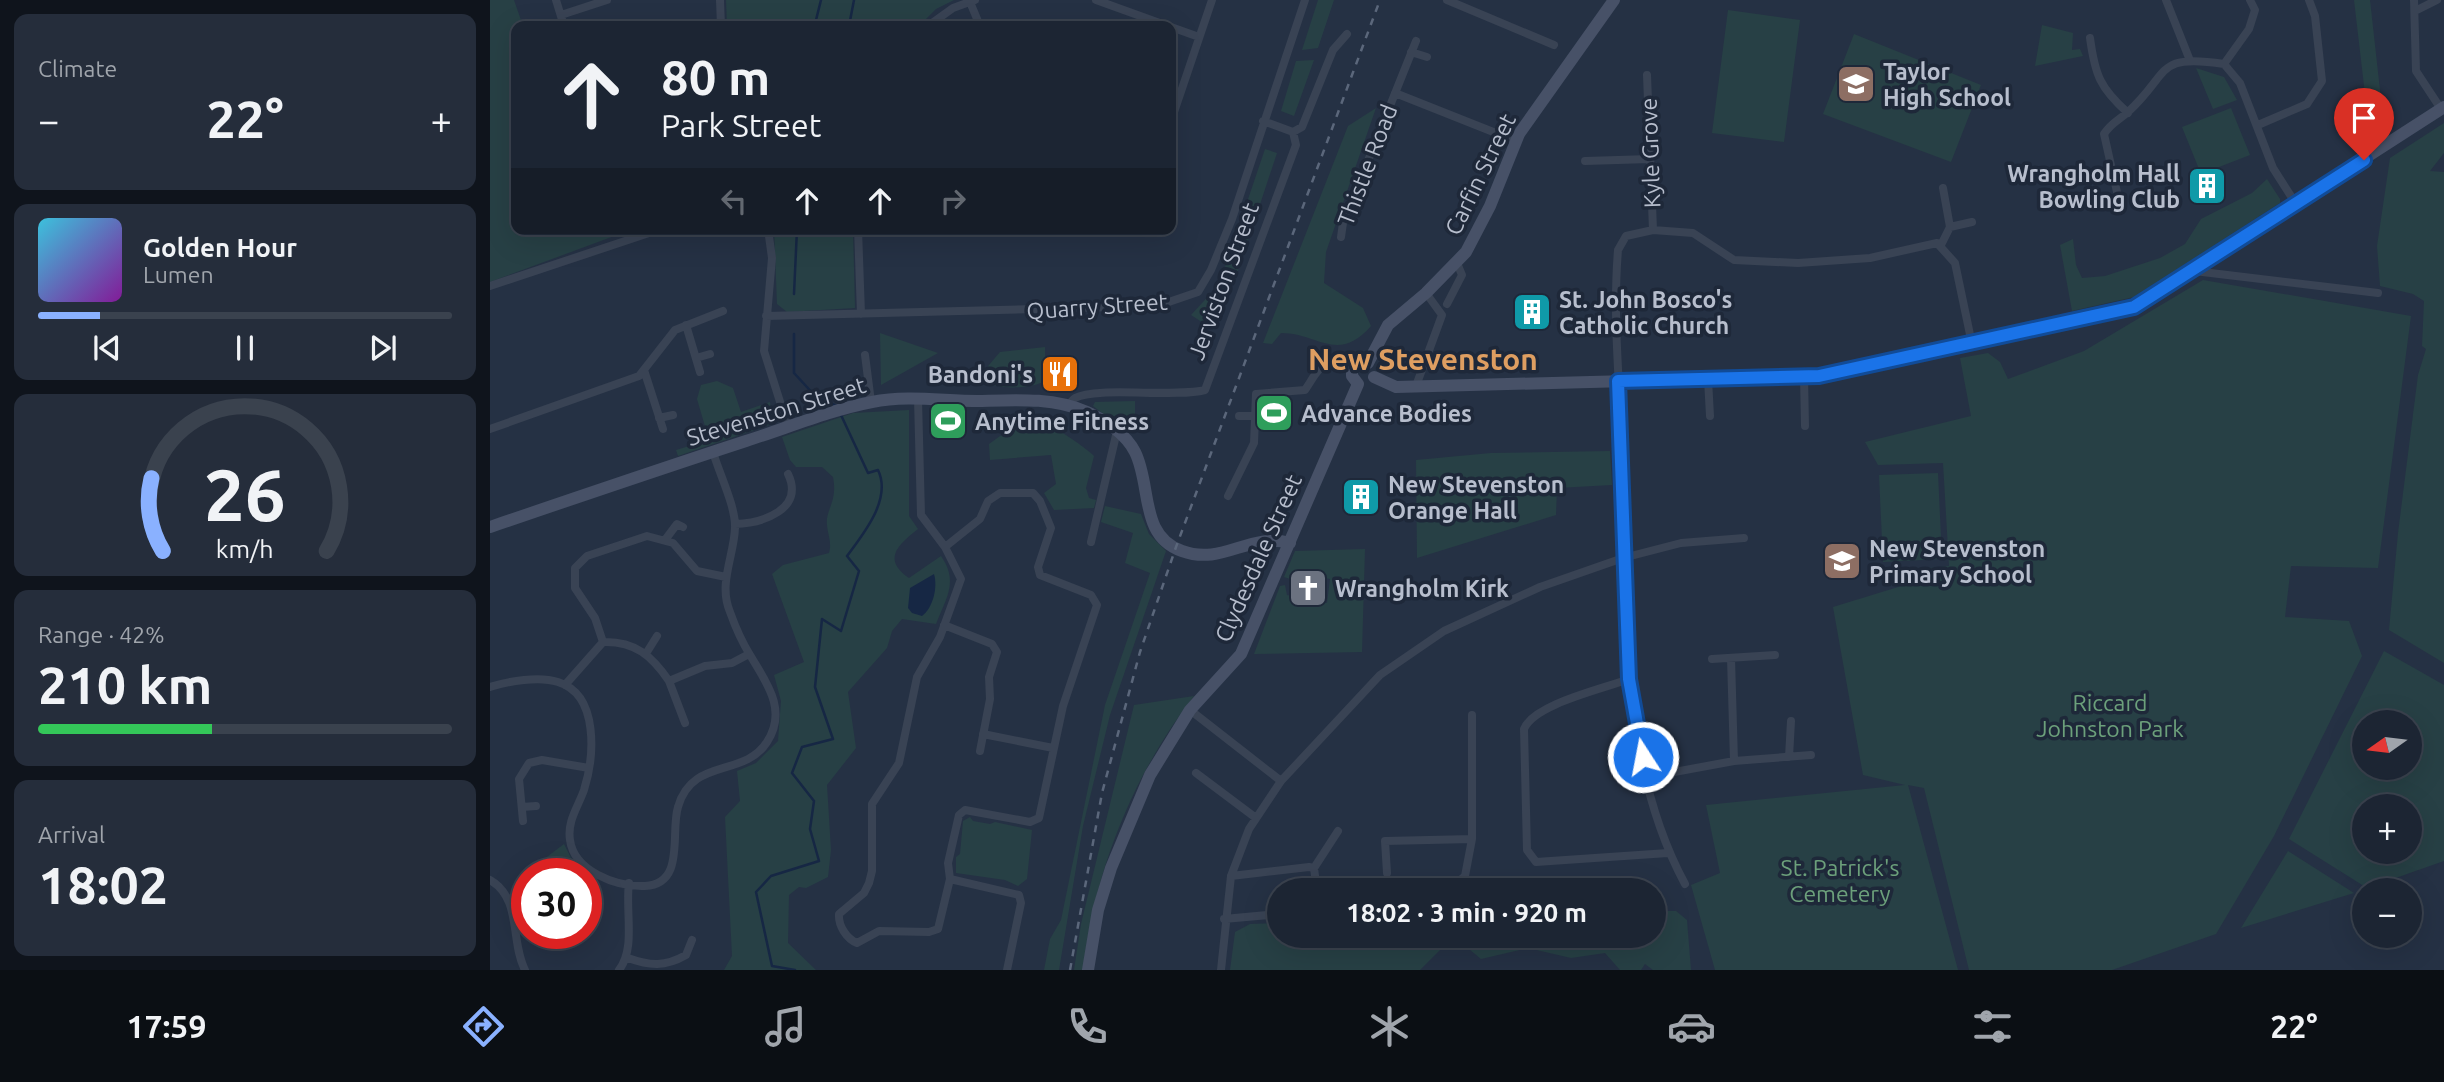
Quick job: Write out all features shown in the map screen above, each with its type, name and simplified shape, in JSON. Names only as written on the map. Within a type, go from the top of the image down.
[{"type":"main road","name":"Carfin Street","points":[[1368,363],[1388,324],[1457,263],[1480,227],[1516,141],[1615,0]]},
{"type":"main road","points":[[1374,377],[1396,387],[1804,376],[1852,371],[2134,307],[2194,271],[2442,108]]},
{"type":"main road","points":[[1360,362],[1368,363],[1373,367],[1374,377],[1369,383],[1359,384],[1352,376],[1352,369],[1360,362]]},
{"type":"main road","name":"Clydesdale Street","points":[[1088,970],[1098,910],[1111,868],[1150,775],[1190,710],[1241,654],[1359,384]]},
{"type":"main road","name":"Stevenston Street","points":[[490,527],[871,402],[1018,399],[1084,411],[1117,431],[1134,449],[1141,466],[1152,523],[1161,538],[1186,553],[1235,551],[1259,540],[1274,538],[1290,542]]},
{"type":"street","points":[[556,0],[563,21]]},
{"type":"street","points":[[561,15],[607,0]]},
{"type":"street","points":[[720,0],[721,21]]},
{"type":"street","points":[[1096,0],[1153,21]]},
{"type":"street","points":[[1125,10],[1128,0]]},
{"type":"street","points":[[1176,100],[1212,0]]},
{"type":"street","name":"Quarry Street","points":[[766,316],[1157,306],[1198,292],[1211,270],[1232,219],[1305,0]]},
{"type":"street","points":[[1447,0],[1465,3],[1554,45]]},
{"type":"street","points":[[2166,0],[2189,58]]},
{"type":"street","points":[[2224,64],[2249,29],[2255,10],[2250,0]]},
{"type":"street","points":[[2258,125],[2307,104],[2322,81],[2315,16],[2309,0]]},
{"type":"street","points":[[2414,0],[2416,71],[2442,108]]},
{"type":"street","points":[[2416,11],[2437,0]]},
{"type":"street","points":[[935,21],[953,8],[972,1],[979,21]]},
{"type":"street","points":[[1176,29],[1199,37]]},
{"type":"street","name":"Jerviston Street","points":[[1068,406],[1075,398],[1103,394],[1164,395],[1205,390],[1296,145],[1293,132],[1302,127],[1333,50],[1347,34]]},
{"type":"street","points":[[2090,38],[2093,59],[2105,92],[2128,113]]},
{"type":"street","name":"Thistle Road","points":[[1341,237],[1343,223],[1416,41]]},
{"type":"street","points":[[1411,52],[1427,57]]},
{"type":"street","points":[[2119,201],[2104,134],[2113,121],[2128,113],[2157,75],[2189,58],[2224,64],[2239,83],[2273,168],[2297,204]]},
{"type":"street","name":"Kyle Grove","points":[[1647,75],[1653,230]]},
{"type":"street","points":[[1395,93],[1516,141]]},
{"type":"street","points":[[1263,121],[1293,132]]},
{"type":"street","points":[[1585,161],[1650,159]]},
{"type":"street","points":[[1941,245],[1950,227],[1943,188]]},
{"type":"street","points":[[1950,227],[1972,222]]},
{"type":"street","points":[[1685,884],[1668,853],[1647,777],[1629,679],[1618,381],[1618,250],[1626,236],[1653,230],[1693,233],[1734,260],[1777,262],[1870,258],[1941,245]]},
{"type":"street","points":[[490,286],[628,235]]},
{"type":"street","points":[[769,235],[772,258],[764,351],[788,428]]},
{"type":"street","points":[[858,235],[861,314]]},
{"type":"street","points":[[1941,245],[1955,263],[1972,344]]},
{"type":"street","points":[[1416,386],[1442,315],[1452,304],[1462,275],[1457,263]]},
{"type":"street","points":[[2194,271],[2378,293]]},
{"type":"street","points":[[1426,293],[1442,315]]},
{"type":"street","points":[[698,307],[701,318]]},
{"type":"street","points":[[490,429],[621,384],[645,370],[675,330],[723,311]]},
{"type":"street","points":[[686,325],[700,372]]},
{"type":"street","points":[[696,358],[710,354]]},
{"type":"street","points":[[865,355],[871,402]]},
{"type":"street","points":[[1228,496],[1254,443],[1256,394],[1305,390],[1324,364],[1330,362],[1352,369]]},
{"type":"street","points":[[645,370],[663,429]]},
{"type":"street","points":[[1804,376],[1805,426]]},
{"type":"street","points":[[1708,379],[1710,416]]},
{"type":"street","points":[[918,399],[921,515],[945,547],[961,579],[944,625],[918,677],[899,763],[872,804],[872,872],[869,883],[863,893],[839,914],[839,923],[850,940],[861,943],[879,931],[929,932],[938,929],[950,879],[948,863],[958,815],[971,810],[1030,822],[1036,821],[1041,814],[1063,706],[1096,610],[1095,597],[1040,575],[1038,567],[1051,528],[1037,497],[1027,491],[995,495],[988,501],[980,519],[945,547]]},
{"type":"street","points":[[659,418],[673,415]]},
{"type":"street","points":[[1239,416],[1255,416]]},
{"type":"street","points":[[1091,542],[1117,431]]},
{"type":"street","points":[[490,687],[536,680],[556,681],[565,685],[584,705],[591,730],[589,768],[569,823],[573,853],[582,866],[595,875],[645,886],[660,881],[671,870],[674,862],[678,806],[694,780],[706,772],[748,760],[758,754],[768,741],[776,712],[773,695],[749,654],[728,608],[726,577],[735,524],[713,452]]},
{"type":"street","points":[[735,524],[757,523],[783,509],[792,498],[792,482],[788,474]]},
{"type":"street","points":[[665,540],[677,524],[683,527]]},
{"type":"street","points":[[603,642],[595,618],[575,588],[575,568],[587,556],[610,546],[647,536],[673,543],[697,571],[726,577]]},
{"type":"street","points":[[1222,970],[1224,919],[1231,876],[1256,818],[1281,781],[1380,675],[1444,631],[1540,587],[1623,558],[1681,543],[1744,538]]},
{"type":"street","points":[[944,625],[996,647],[980,751]]},
{"type":"street","points":[[647,652],[657,636]]},
{"type":"street","points":[[603,642],[632,646],[647,652],[669,681],[685,723]]},
{"type":"street","points":[[565,685],[603,642]]},
{"type":"street","points":[[669,681],[705,666],[733,663],[749,654]]},
{"type":"street","points":[[1712,659],[1775,655]]},
{"type":"street","points":[[1731,657],[1734,761]]},
{"type":"street","points":[[1629,679],[1546,709],[1528,719],[1524,729],[1527,850],[1536,862],[1668,853]]},
{"type":"street","points":[[1190,710],[1281,781]]},
{"type":"street","points":[[1463,878],[1472,839],[1472,715]]},
{"type":"street","points":[[1789,757],[1791,721]]},
{"type":"street","points":[[984,734],[1054,748]]},
{"type":"street","points":[[1647,777],[1734,761],[1811,755]]},
{"type":"street","points":[[523,821],[519,779],[528,763],[542,760],[589,768]]},
{"type":"street","points":[[1196,773],[1256,818]]},
{"type":"street","points":[[522,807],[536,806]]},
{"type":"street","points":[[1315,878],[1314,868],[1338,831]]},
{"type":"street","points":[[1387,873],[1385,841],[1472,839]]},
{"type":"street","points":[[1231,876],[1314,868]]},
{"type":"street","points":[[950,879],[1019,895],[1021,904],[1007,970]]},
{"type":"street","points":[[490,880],[507,895],[514,916],[514,937],[525,970]]},
{"type":"street","points":[[619,970],[628,958],[626,906],[629,883]]},
{"type":"street","points":[[1224,919],[1267,915]]},
{"type":"street","points":[[628,958],[648,965],[660,965],[686,955],[692,940]]},
{"type":"green space","points":[[490,0],[514,0],[521,21],[511,21],[511,235],[617,235],[490,282]]},
{"type":"green space","points":[[726,0],[954,0],[936,9],[924,21],[727,21]]},
{"type":"green space","points":[[1318,0],[1334,0],[1318,48],[1302,50]]},
{"type":"green space","points":[[2354,0],[2370,0],[2383,117],[2368,120]]},
{"type":"green space","points":[[1728,10],[1800,20],[1784,142],[1712,133]]},
{"type":"green space","points":[[2042,25],[2073,33],[2072,50],[2080,49],[2083,56],[2035,66]]},
{"type":"green space","points":[[1854,34],[1981,85],[1951,162],[1823,114]]},
{"type":"green space","points":[[1314,60],[1294,116],[1281,111],[1296,61]]},
{"type":"green space","points":[[2196,68],[2224,77],[2237,100],[2213,109]]},
{"type":"green space","points":[[1376,108],[1326,252],[1324,283],[1363,308],[1371,326],[1359,337],[1338,345],[1281,333],[1272,344],[1263,343],[1348,126]]},
{"type":"green space","points":[[2231,108],[2250,155],[2201,174],[2182,127]]},
{"type":"green space","points":[[2444,123],[2444,153],[2430,171],[2444,172],[2444,663],[2389,630],[2418,375],[2426,349],[2422,346],[2424,301],[2413,294],[2380,286],[2377,246],[2390,158]]},
{"type":"green space","points":[[1265,149],[1277,153],[1236,277],[1229,286],[1214,330],[1191,315],[1215,289],[1223,273]]},
{"type":"green space","points":[[2267,179],[2280,203],[2134,297],[2072,311],[2060,245],[2073,239],[2076,265],[2082,278],[2105,276],[2160,258],[2185,244],[2201,219],[2252,193]]},
{"type":"green space","points":[[774,235],[853,235],[855,308],[787,312],[777,304]]},
{"type":"green space","name":"Riccard Johnston Park","points":[[2203,280],[2411,316],[2378,568],[2291,566],[2285,617],[2349,621],[2362,656],[2274,836],[2216,934],[2112,970],[1969,970],[1924,788],[1908,785],[1958,970],[1715,970],[1691,885],[1720,873],[1706,805],[1905,785],[1863,775],[1833,607],[1908,584],[1908,570],[1949,566],[1943,463],[1878,465],[1865,442],[1971,416],[1960,358],[1988,353],[2000,362],[2008,379],[2084,351]]},
{"type":"green space","points":[[880,333],[938,353],[881,385]]},
{"type":"green space","points":[[1045,347],[1045,381],[1030,386],[1001,387],[978,378],[1000,352]]},
{"type":"green space","points":[[717,381],[733,388],[741,412],[770,402],[773,419],[769,425],[678,456],[676,450],[709,440],[697,399],[701,385]]},
{"type":"green space","points":[[1135,401],[1135,420],[1127,432],[1093,406],[1095,402]]},
{"type":"green space","points":[[909,410],[909,516],[918,529],[899,546],[896,564],[909,578],[941,556],[949,574],[947,598],[936,624],[902,619],[892,631],[887,648],[848,692],[856,748],[827,785],[831,850],[828,877],[806,888],[799,887],[789,895],[788,943],[816,970],[724,970],[732,956],[725,817],[740,801],[737,771],[756,763],[778,741],[781,701],[774,675],[804,662],[772,574],[783,565],[829,553],[830,549],[827,520],[834,493],[833,477],[822,467],[796,467],[790,460],[782,437],[853,413]]},
{"type":"green space","points":[[1014,413],[1037,417],[1094,456],[1086,488],[1089,498],[1096,500],[1094,508],[1054,510],[1044,493],[1056,484],[1051,455],[990,460],[989,444],[1014,426]]},
{"type":"green space","points":[[1610,451],[1612,485],[1557,488],[1556,515],[1417,558],[1416,460],[1491,453]]},
{"type":"green space","points":[[1938,473],[1942,559],[1883,562],[1879,475]]},
{"type":"green space","points":[[1105,506],[1141,514],[1149,534],[1166,551],[1110,715],[1083,826],[1059,970],[1044,970],[1050,939],[1061,920],[1105,705],[1150,573],[1125,563],[1133,533],[1101,522]]},
{"type":"green space","points":[[1365,549],[1362,652],[1254,654],[1280,586],[1285,585],[1287,595],[1327,603],[1330,579],[1297,572],[1293,580],[1284,577],[1295,551]]},
{"type":"green space","points":[[2384,651],[2444,685],[2444,861],[2396,878],[2352,879],[2289,839],[2352,714],[2352,780],[2422,780],[2422,710],[2354,710]]},
{"type":"green space","points":[[1194,696],[1152,758],[1135,791],[1107,861],[1096,897],[1083,970],[1074,970],[1081,924],[1134,705]]},
{"type":"green space","points":[[970,817],[973,821],[990,824],[995,822],[1032,830],[1027,879],[1018,886],[1005,880],[956,873],[956,857],[960,854],[963,821]]},
{"type":"green space","points":[[564,844],[571,858],[545,858]]},
{"type":"green space","points":[[2288,851],[2352,892],[2352,894],[2241,928]]},
{"type":"green space","points":[[1666,911],[1676,911],[1687,920],[1691,970],[1653,970],[1645,964],[1641,970],[1620,970],[1605,953],[1571,958],[1528,948],[1666,948]]},
{"type":"green space","points":[[1267,923],[1267,948],[1442,948],[1420,970],[1230,970],[1235,932],[1250,924]]},
{"type":"green space","points":[[1468,948],[1528,948],[1481,959]]},
{"type":"water","points":[[934,574],[935,591],[932,603],[922,616],[912,613],[908,608],[910,588]]},
{"type":"waterway","points":[[816,20],[821,0]]},
{"type":"waterway","points":[[850,21],[854,0]]},
{"type":"waterway","points":[[794,294],[797,235]]},
{"type":"waterway","points":[[794,334],[794,373],[818,399],[837,406]]},
{"type":"waterway","points":[[795,970],[772,966],[756,892],[771,876],[819,861],[810,829],[814,801],[792,773],[802,747],[833,739],[815,687],[822,619],[841,631],[859,571],[847,556],[874,515],[881,492],[878,470],[868,473],[841,415]]},
{"type":"railway","points":[[1070,970],[1102,793],[1140,652],[1176,547],[1380,0]]},
{"type":"place","name":"Taylor High School","points":[[1856,84]]},
{"type":"place","name":"Wrangholm Hall Bowling Club","points":[[2207,186]]},
{"type":"place","name":"St. John Bosco's Catholic Church","points":[[1532,312]]},
{"type":"place","name":"Bandoni's","points":[[1060,374]]},
{"type":"place","name":"Advance Bodies","points":[[1274,413]]},
{"type":"place","name":"Anytime Fitness","points":[[948,421]]},
{"type":"place","name":"New Stevenston Orange Hall","points":[[1361,497]]},
{"type":"place","name":"New Stevenston Primary School","points":[[1842,561]]},
{"type":"place","name":"Wrangholm Kirk","points":[[1308,588]]},
{"type":"district","name":"New Stevenston","points":[[1423,359]]},
{"type":"route","points":[[1643,757],[1629,679],[1618,381],[1819,376],[1852,371],[2134,307],[2143,304],[2364,160]]},
{"type":"park label","name":"St. Patrick's Cemetery","points":[[1840,880]]}]
